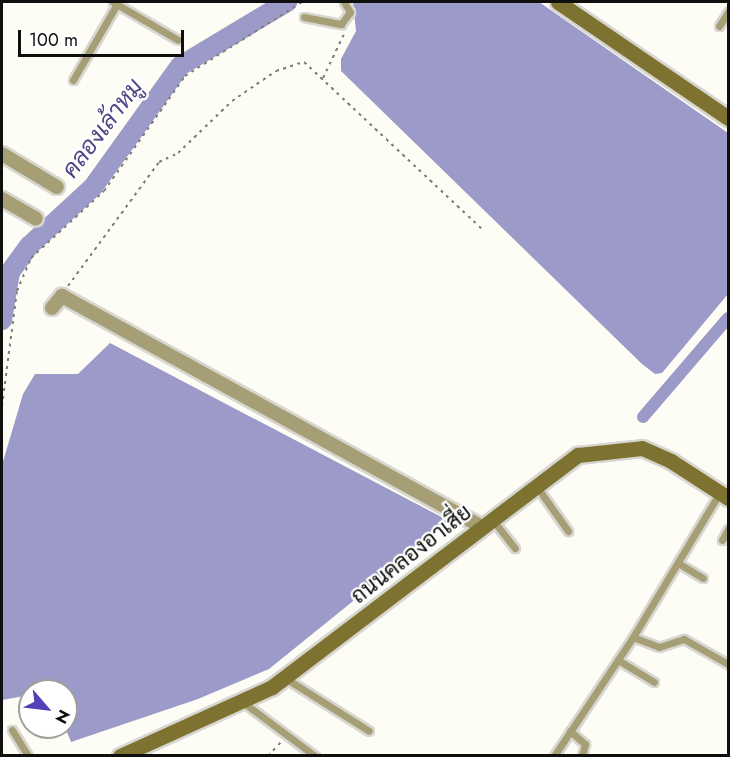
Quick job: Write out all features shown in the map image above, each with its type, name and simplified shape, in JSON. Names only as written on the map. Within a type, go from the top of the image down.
[{"type":"street","points":[[558,2],[729,118]]},
{"type":"street","points":[[2,154],[57,187]]},
{"type":"street","points":[[2,199],[36,219]]},
{"type":"street","points":[[52,308],[62,296],[487,523]]},
{"type":"street","name":"ถนนคลองอาเสี่ย","points":[[120,756],[244,703],[285,678],[578,455],[642,448],[724,495]]},
{"type":"lane","points":[[304,17],[341,24],[346,21],[350,12],[344,2]]},
{"type":"lane","points":[[73,80],[115,3],[178,40]]},
{"type":"lane","points":[[719,26],[729,12]]},
{"type":"lane","points":[[536,485],[568,531]]},
{"type":"lane","points":[[554,756],[724,495]]},
{"type":"lane","points":[[487,523],[515,548]]},
{"type":"lane","points":[[722,540],[729,529]]},
{"type":"lane","points":[[678,564],[703,578]]},
{"type":"lane","points":[[633,637],[659,647],[684,639],[729,664]]},
{"type":"lane","points":[[618,660],[654,682]]},
{"type":"lane","points":[[285,678],[369,730]]},
{"type":"lane","points":[[244,703],[286,737],[315,756]]},
{"type":"lane","points":[[12,730],[28,756]]},
{"type":"lane","points":[[570,731],[585,744],[582,756]]},
{"type":"path","points":[[2,406],[17,291],[31,258],[104,191],[185,76],[302,2]]},
{"type":"path","points":[[323,78],[346,21]]},
{"type":"path","points":[[62,296],[159,162],[178,153],[232,101],[276,71],[304,62],[481,228]]},
{"type":"path","points":[[268,756],[286,737]]},
{"type":"water","points":[[353,2],[539,2],[728,133],[728,294],[662,373],[655,374],[642,364],[341,71],[341,59],[356,31]]},
{"type":"water","points":[[110,343],[451,522],[269,669],[198,699],[71,742],[70,739],[78,739],[78,679],[18,679],[18,697],[2,700],[2,465],[23,394],[35,374],[78,374]]},
{"type":"waterway","name":"คลองเล้าหมู","points":[[2,320],[10,272],[29,246],[93,187],[180,66],[287,2]]},
{"type":"waterway","points":[[643,417],[728,318]]}]
